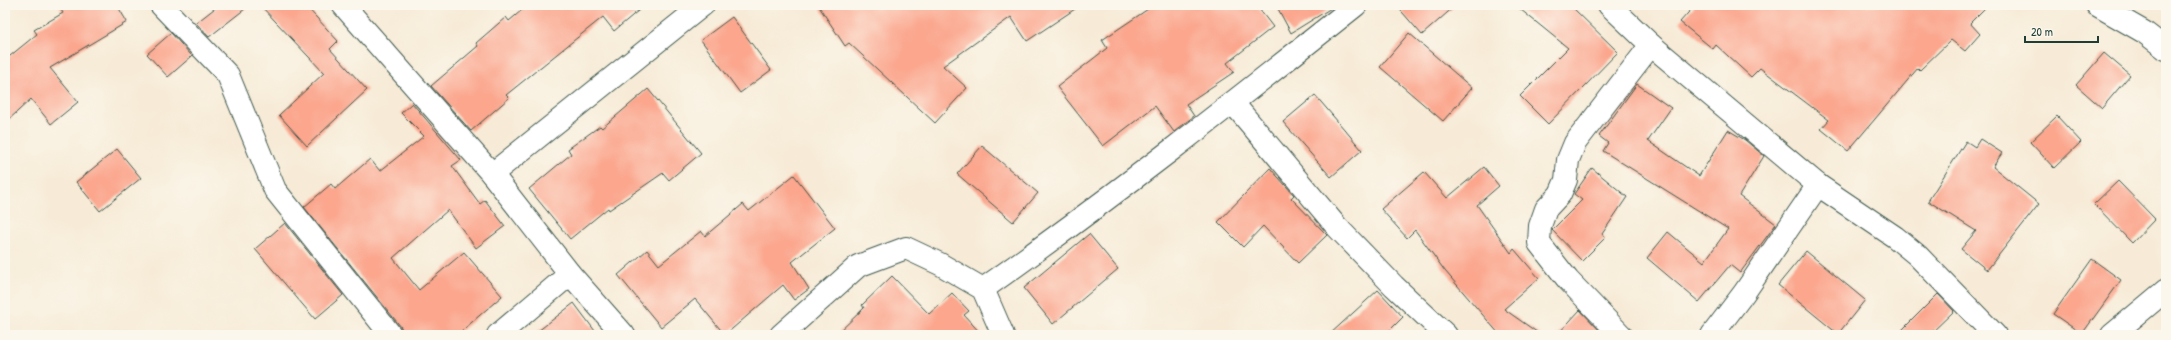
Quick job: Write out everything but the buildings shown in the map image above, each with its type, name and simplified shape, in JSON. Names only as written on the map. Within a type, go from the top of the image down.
[{"type":"street","points":[[161,5],[228,75],[275,190],[392,335]]},
{"type":"street","points":[[343,5],[492,174],[570,274],[624,335]]},
{"type":"street","points":[[492,174],[703,5]]},
{"type":"street","points":[[983,290],[1066,231],[1233,103],[1356,5]]},
{"type":"street","points":[[1609,5],[1651,45],[1818,185],[1895,237],[1917,255],[1995,335]]},
{"type":"street","points":[[2097,5],[2144,32],[2166,49]]},
{"type":"street","points":[[1620,335],[1573,285],[1539,243],[1540,226],[1546,209],[1560,194],[1566,180],[1568,160],[1574,143],[1651,45]]},
{"type":"street","points":[[1233,103],[1337,227],[1446,335]]},
{"type":"street","points":[[1712,335],[1744,293],[1818,185]]},
{"type":"street","points":[[781,335],[858,266],[906,248],[940,264],[983,290],[1003,335]]},
{"type":"street","points":[[498,335],[570,274]]},
{"type":"street","points":[[2112,335],[2166,290]]}]
